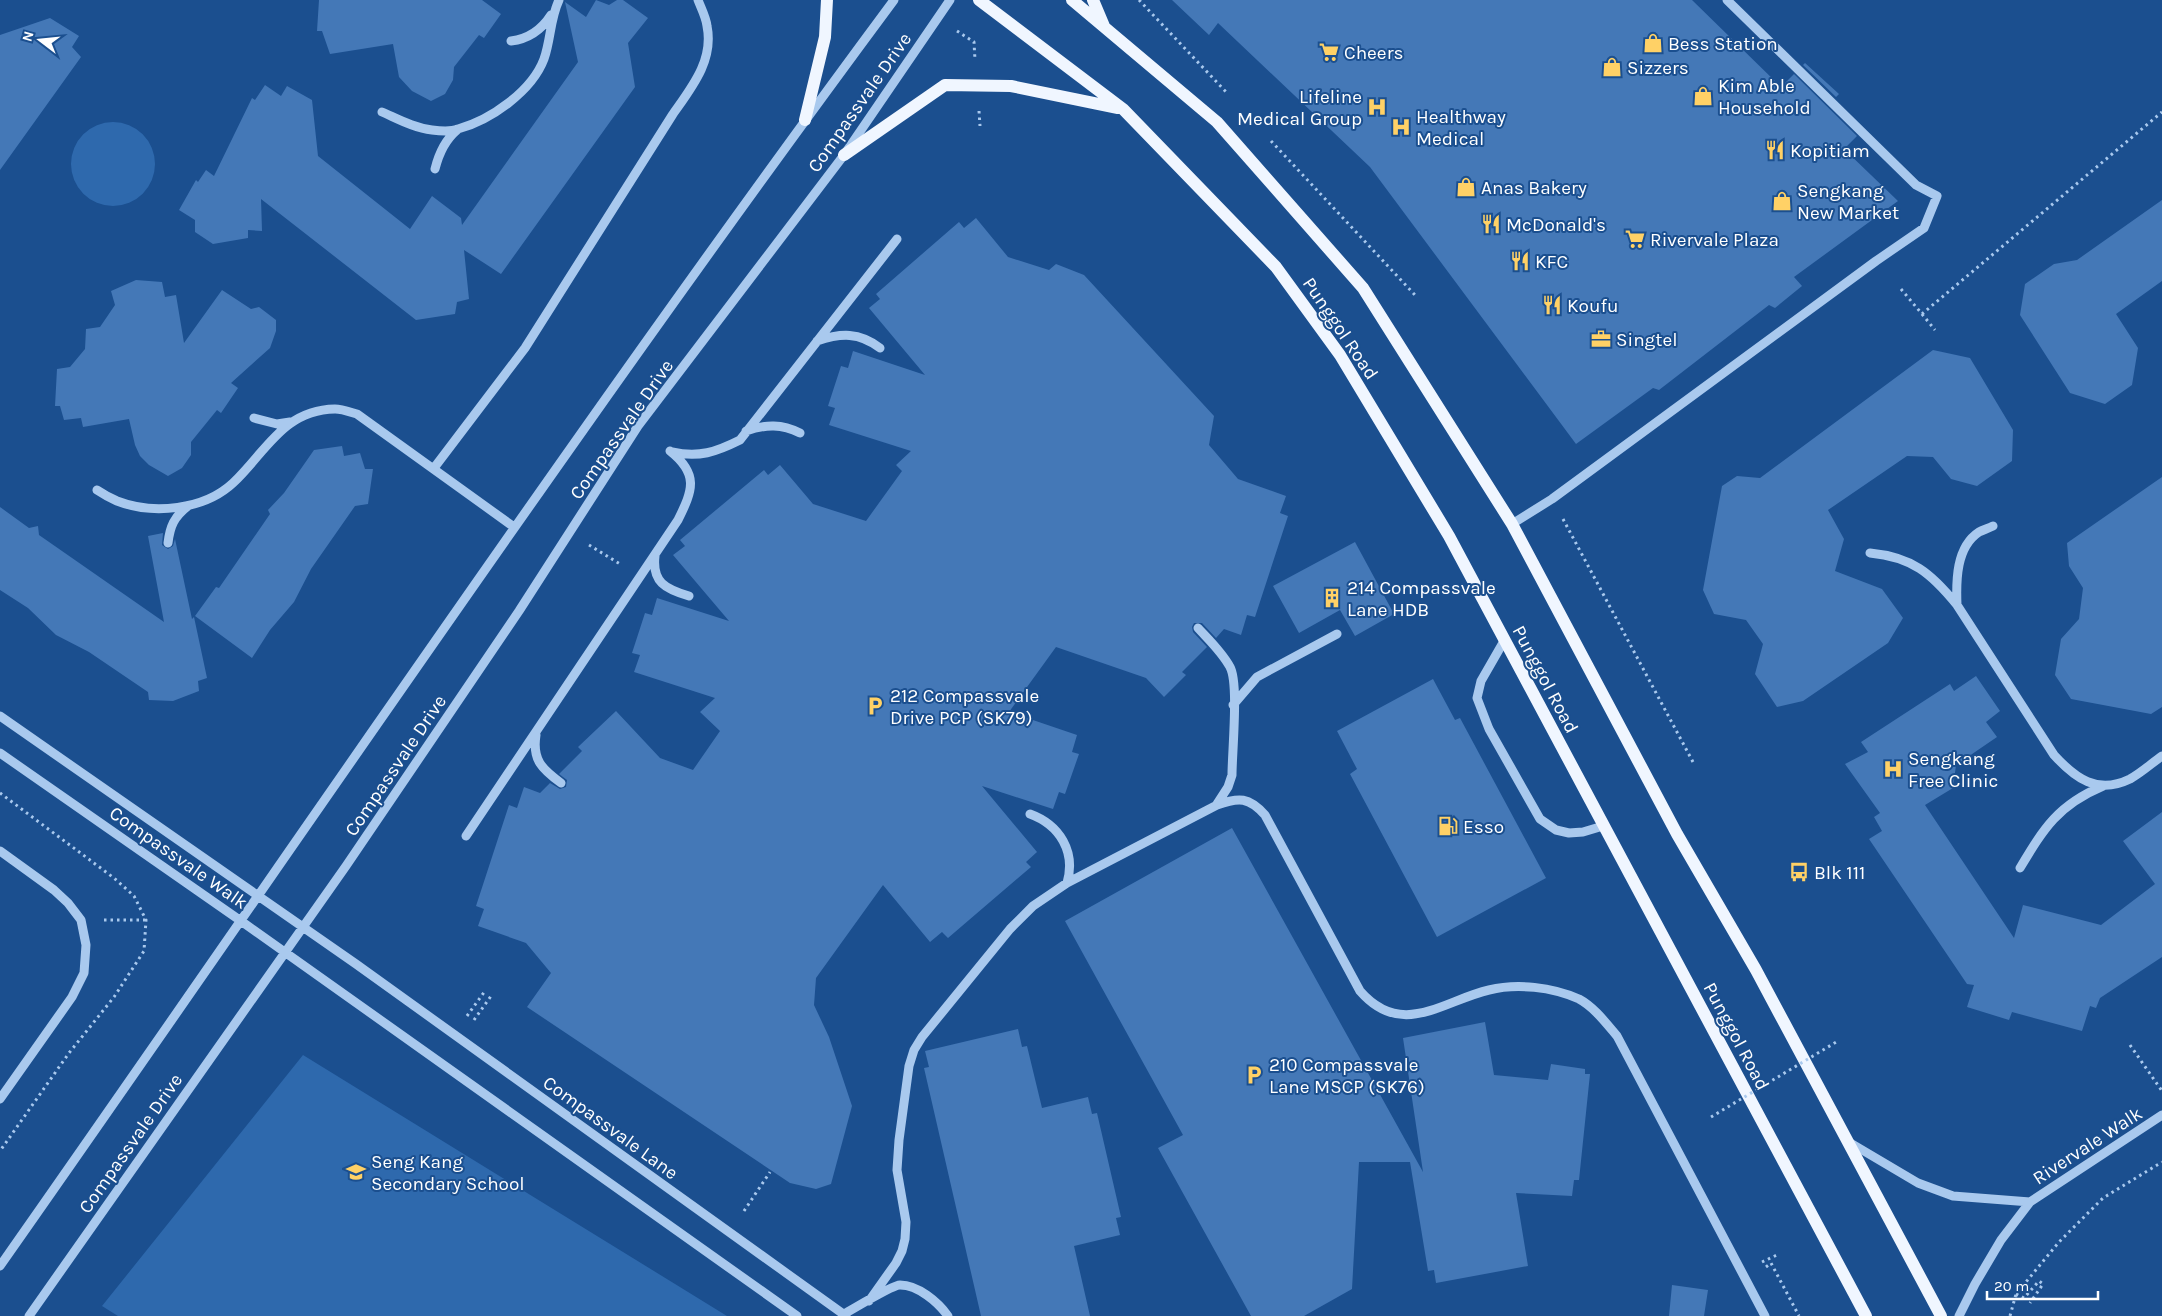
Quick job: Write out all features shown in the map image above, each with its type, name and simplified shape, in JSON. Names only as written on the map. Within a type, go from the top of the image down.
[{"type":"main road","points":[[805,120],[825,37],[826,0]]},
{"type":"main road","name":"Punggol Road","points":[[979,0],[1123,109],[1276,266],[1340,355],[1449,536],[1866,1316]]},
{"type":"main road","name":"Punggol Road","points":[[1072,0],[1106,31],[1217,122],[1363,288],[1512,524],[1678,834],[1756,970],[1941,1316]]},
{"type":"main road","points":[[1093,0],[1106,31]]},
{"type":"main road","points":[[844,155],[945,86],[1011,86],[1123,109]]},
{"type":"street","points":[[511,42],[520,40],[535,32],[547,21],[559,0]]},
{"type":"street","points":[[434,468],[525,348],[673,114],[695,83],[709,52],[707,25],[698,0]]},
{"type":"street","name":"Compassvale Drive","points":[[0,1266],[514,527],[805,120],[894,0]]},
{"type":"street","name":"Compassvale Drive","points":[[29,1316],[303,927],[519,611],[638,426],[844,155],[950,0]]},
{"type":"street","points":[[1512,524],[1552,499],[1924,228],[1937,196],[1916,185],[1727,0]]},
{"type":"street","points":[[435,169],[438,156],[444,144],[457,130],[508,104],[531,83],[544,59],[554,10]]},
{"type":"street","points":[[382,112],[405,123],[431,130],[457,130]]},
{"type":"street","points":[[466,836],[678,520],[690,496],[690,476],[681,460],[670,451],[702,455],[722,449],[740,440],[897,239]]},
{"type":"street","points":[[817,341],[848,334],[859,336],[880,348]]},
{"type":"street","points":[[254,418],[276,424],[336,409],[357,414],[514,527]]},
{"type":"street","points":[[97,490],[117,501],[137,507],[162,509],[189,505],[214,496],[232,484],[274,436],[290,422]]},
{"type":"street","points":[[746,431],[766,425],[790,428],[800,432]]},
{"type":"street","points":[[168,543],[170,528],[176,516],[189,505]]},
{"type":"street","points":[[1957,605],[1956,584],[1966,545],[1978,533],[1993,526]]},
{"type":"street","points":[[656,553],[654,567],[658,578],[666,587],[689,596]]},
{"type":"street","points":[[1870,553],[1891,555],[1916,565],[1938,582],[1957,605],[2054,755],[2071,773],[2088,783],[2106,785]]},
{"type":"street","points":[[1198,628],[1231,668],[1234,685],[1232,775],[1228,787],[1217,805]]},
{"type":"street","points":[[1233,705],[1257,677],[1337,634]]},
{"type":"street","points":[[1504,641],[1480,682],[1477,698],[1489,729],[1540,819],[1556,830],[1569,833],[1583,832],[1603,826]]},
{"type":"street","name":"Compassvale Lane","points":[[0,716],[356,964],[845,1315]]},
{"type":"street","points":[[537,732],[535,743],[538,763],[546,772],[561,782]]},
{"type":"street","name":"Compassvale Walk","points":[[0,752],[338,989],[797,1316]]},
{"type":"street","points":[[2020,868],[2038,836],[2057,813],[2083,794],[2106,785],[2130,779],[2162,756]]},
{"type":"street","points":[[869,1301],[896,1263],[905,1239],[906,1222],[897,1170],[909,1066],[914,1050],[933,1023],[1010,929],[1034,906],[1067,883],[1217,805],[1236,799],[1248,800],[1265,815],[1360,991],[1368,1000],[1382,1009],[1396,1014],[1413,1015],[1430,1012],[1489,990],[1507,986],[1534,987],[1580,1000],[1599,1015],[1617,1036],[1765,1316]]},
{"type":"street","points":[[1030,814],[1044,820],[1056,830],[1065,845],[1071,861],[1067,883]]},
{"type":"street","points":[[0,851],[54,890],[68,903],[81,920],[86,945],[84,973],[72,997],[0,1099]]},
{"type":"street","name":"Rivervale Walk","points":[[1959,1316],[1995,1248],[2030,1202],[2162,1115]]},
{"type":"street","name":"Rivervale Walk","points":[[1847,1140],[1918,1182],[1953,1196],[2030,1202]]},
{"type":"street","points":[[845,1315],[889,1288],[899,1285],[912,1288],[926,1295],[948,1316]]},
{"type":"path","points":[[1140,0],[1230,97]]},
{"type":"path","points":[[1922,314],[2162,112]]},
{"type":"path","points":[[1269,139],[1415,295]]},
{"type":"path","points":[[1901,289],[1935,330]]},
{"type":"path","points":[[1552,499],[1693,762]]},
{"type":"path","points":[[586,544],[625,567]]},
{"type":"path","points":[[81,920],[146,920]]},
{"type":"path","points":[[467,1016],[485,991]]},
{"type":"path","points":[[475,1019],[491,996]]},
{"type":"path","points":[[1711,1117],[1838,1041]]},
{"type":"path","points":[[2130,1045],[2162,1092]]},
{"type":"path","points":[[2010,1316],[2016,1294],[2059,1242],[2103,1198],[2162,1162]]},
{"type":"path","points":[[744,1211],[770,1172]]},
{"type":"path","points":[[1761,1262],[1778,1255]]},
{"type":"path","points":[[2016,1294],[2024,1298],[2039,1281],[2043,1284],[2030,1302]]},
{"type":"shaded area","points":[[113,122],[136,129],[148,141],[155,164],[148,187],[136,199],[113,206],[90,199],[78,187],[71,164],[78,141],[90,129]]},
{"type":"shaded area","name":"Seng Kang Secondary School","points":[[303,1055],[727,1316],[118,1316],[102,1306]]},
{"type":"building","points":[[319,0],[482,0],[501,14],[484,38],[479,35],[454,67],[453,80],[445,94],[431,101],[412,91],[399,77],[393,44],[330,54],[322,31],[317,31]]},
{"type":"building","points":[[596,0],[609,5],[617,0],[623,0],[648,18],[628,43],[635,87],[501,274],[464,250],[469,299],[457,302],[455,314],[416,320],[261,199],[262,231],[248,230],[248,238],[213,244],[195,232],[195,220],[179,210],[196,180],[198,182],[206,170],[214,176],[252,98],[255,100],[265,85],[281,96],[287,86],[312,100],[318,156],[410,229],[432,196],[461,218],[462,225],[578,62],[565,2],[586,17]]},
{"type":"building","name":"Rivervale Plaza","points":[[1172,0],[1692,0],[1781,87],[1794,74],[1857,136],[1844,149],[1898,201],[1794,277],[1802,286],[1775,308],[1769,305],[1659,390],[1653,388],[1576,444],[1370,167],[1218,23],[1209,35]]},
{"type":"building","points":[[50,18],[79,36],[72,47],[81,57],[0,170],[0,35]]},
{"type":"building","points":[[1805,63],[1839,94],[1836,97],[1803,65]]},
{"type":"building","points":[[2162,200],[2162,281],[2116,314],[2138,348],[2132,385],[2105,404],[2070,393],[2020,315],[2025,284],[2054,264],[2077,260]]},
{"type":"building","name":"212 Compassvale Drive PCP (SK79)","points":[[976,218],[1008,257],[1049,270],[1056,264],[1084,275],[1214,416],[1209,445],[1238,479],[1286,496],[1280,513],[1288,516],[1255,617],[1247,615],[1241,635],[1224,629],[1216,638],[1202,623],[1194,623],[1192,627],[1193,632],[1207,647],[1182,672],[1186,675],[1164,697],[1146,678],[1056,647],[1009,712],[1077,735],[1072,752],[1079,754],[1065,794],[1059,792],[1053,809],[982,786],[1037,852],[1026,862],[1031,867],[948,938],[942,932],[930,942],[883,885],[816,978],[814,1005],[829,1037],[852,1106],[831,1184],[816,1189],[790,1183],[527,1007],[551,973],[526,943],[478,926],[484,909],[476,906],[509,805],[517,808],[524,787],[540,793],[550,783],[560,789],[566,787],[567,780],[559,774],[582,751],[578,747],[616,711],[660,758],[693,770],[720,731],[700,712],[715,698],[634,672],[640,655],[632,653],[645,613],[652,615],[657,598],[729,621],[673,555],[685,546],[680,540],[764,470],[768,475],[780,465],[813,504],[866,521],[902,471],[896,465],[911,451],[829,425],[835,408],[828,406],[841,366],[848,368],[853,351],[925,375],[869,308],[880,299],[876,294],[959,222],[964,228]]},
{"type":"building","points":[[136,280],[162,282],[165,297],[176,295],[184,343],[222,290],[251,309],[259,307],[276,320],[276,331],[270,348],[231,383],[238,388],[221,413],[217,410],[191,442],[191,455],[182,468],[168,476],[149,465],[140,456],[135,445],[129,419],[83,427],[81,418],[64,420],[60,406],[55,406],[57,369],[70,367],[85,349],[86,329],[100,327],[115,305],[111,291]]},
{"type":"building","points":[[1933,350],[1970,358],[2013,430],[2012,461],[1977,486],[1951,479],[1933,457],[1907,456],[1828,510],[1844,539],[1835,571],[1882,589],[1903,618],[1888,643],[1803,701],[1777,707],[1755,674],[1763,644],[1746,620],[1714,614],[1703,590],[1722,486],[1737,476],[1760,478]]},
{"type":"building","points":[[342,446],[344,456],[360,453],[365,469],[373,469],[368,504],[355,506],[311,569],[294,602],[270,630],[252,658],[195,616],[216,587],[219,588],[270,514],[268,510],[284,493],[314,450]]},
{"type":"building","points":[[2162,477],[2162,707],[2151,714],[2071,699],[2055,675],[2061,639],[2079,619],[2083,588],[2069,566],[2067,543]]},
{"type":"building","points":[[0,507],[29,528],[38,526],[39,535],[164,622],[148,536],[163,533],[162,545],[168,549],[173,546],[175,539],[207,678],[198,681],[199,691],[173,701],[149,700],[148,692],[89,652],[56,635],[28,608],[0,590]]},
{"type":"building","name":"214 Compassvale Lane HDB","points":[[1355,542],[1394,614],[1355,636],[1340,610],[1299,633],[1273,586]]},
{"type":"building","points":[[1976,676],[2000,711],[1986,722],[1997,737],[1956,765],[1953,788],[1925,805],[2014,938],[2023,905],[2101,925],[2155,884],[2123,841],[2162,812],[2162,957],[2100,998],[2096,1008],[2090,1006],[2082,1031],[2012,1012],[2009,1020],[1967,1007],[1974,985],[1967,984],[1869,839],[1882,831],[1874,817],[1880,813],[1845,764],[1868,752],[1861,742],[1950,684],[1954,691]]},
{"type":"building","name":"Esso","points":[[1433,679],[1455,720],[1460,718],[1546,878],[1437,937],[1350,774],[1357,769],[1337,731]]},
{"type":"building","name":"210 Compassvale Lane MSCP (SK76)","points":[[1232,828],[1423,1172],[1403,1038],[1485,1022],[1494,1075],[1548,1080],[1551,1064],[1585,1069],[1585,1074],[1590,1074],[1579,1180],[1574,1180],[1572,1196],[1516,1193],[1528,1266],[1436,1283],[1434,1270],[1428,1271],[1410,1162],[1359,1162],[1352,1289],[1304,1316],[1251,1316],[1158,1148],[1183,1135],[1065,921]]},
{"type":"building","points":[[1018,1029],[1022,1047],[1027,1046],[1042,1108],[1088,1097],[1092,1114],[1097,1113],[1121,1217],[1116,1218],[1120,1235],[1074,1246],[1090,1316],[981,1316],[924,1068],[929,1067],[925,1051]]},
{"type":"building","points":[[1672,1285],[1708,1290],[1704,1316],[1669,1316]]},
{"type":"place","name":"Bess Station","points":[[1653,43]]},
{"type":"place","name":"Cheers","points":[[1329,52]]},
{"type":"place","name":"Sizzers","points":[[1612,67]]},
{"type":"place","name":"Kim Able Household","points":[[1703,96]]},
{"type":"place","name":"Lifeline Medical Group","points":[[1377,107]]},
{"type":"place","name":"Healthway Medical","points":[[1401,127]]},
{"type":"place","name":"Kopitiam","points":[[1775,150]]},
{"type":"place","name":"Anas Bakery","points":[[1466,187]]},
{"type":"place","name":"Sengkang New Market","points":[[1782,201]]},
{"type":"place","name":"McDonald's","points":[[1491,224]]},
{"type":"place","name":"Rivervale Plaza","points":[[1635,239]]},
{"type":"place","name":"KFC","points":[[1520,261]]},
{"type":"place","name":"Koufu","points":[[1552,305]]},
{"type":"place","name":"Singtel","points":[[1601,339]]},
{"type":"place","name":"214 Compassvale Lane HDB","points":[[1332,598]]},
{"type":"place","name":"212 Compassvale Drive PCP (SK79)","points":[[875,706]]},
{"type":"place","name":"Sengkang Free Clinic","points":[[1893,769]]},
{"type":"place","name":"Esso","points":[[1448,826]]},
{"type":"place","name":"Blk 111","points":[[1799,872]]},
{"type":"place","name":"210 Compassvale Lane MSCP (SK76)","points":[[1254,1075]]},
{"type":"place","name":"Seng Kang Secondary School","points":[[356,1172]]}]
